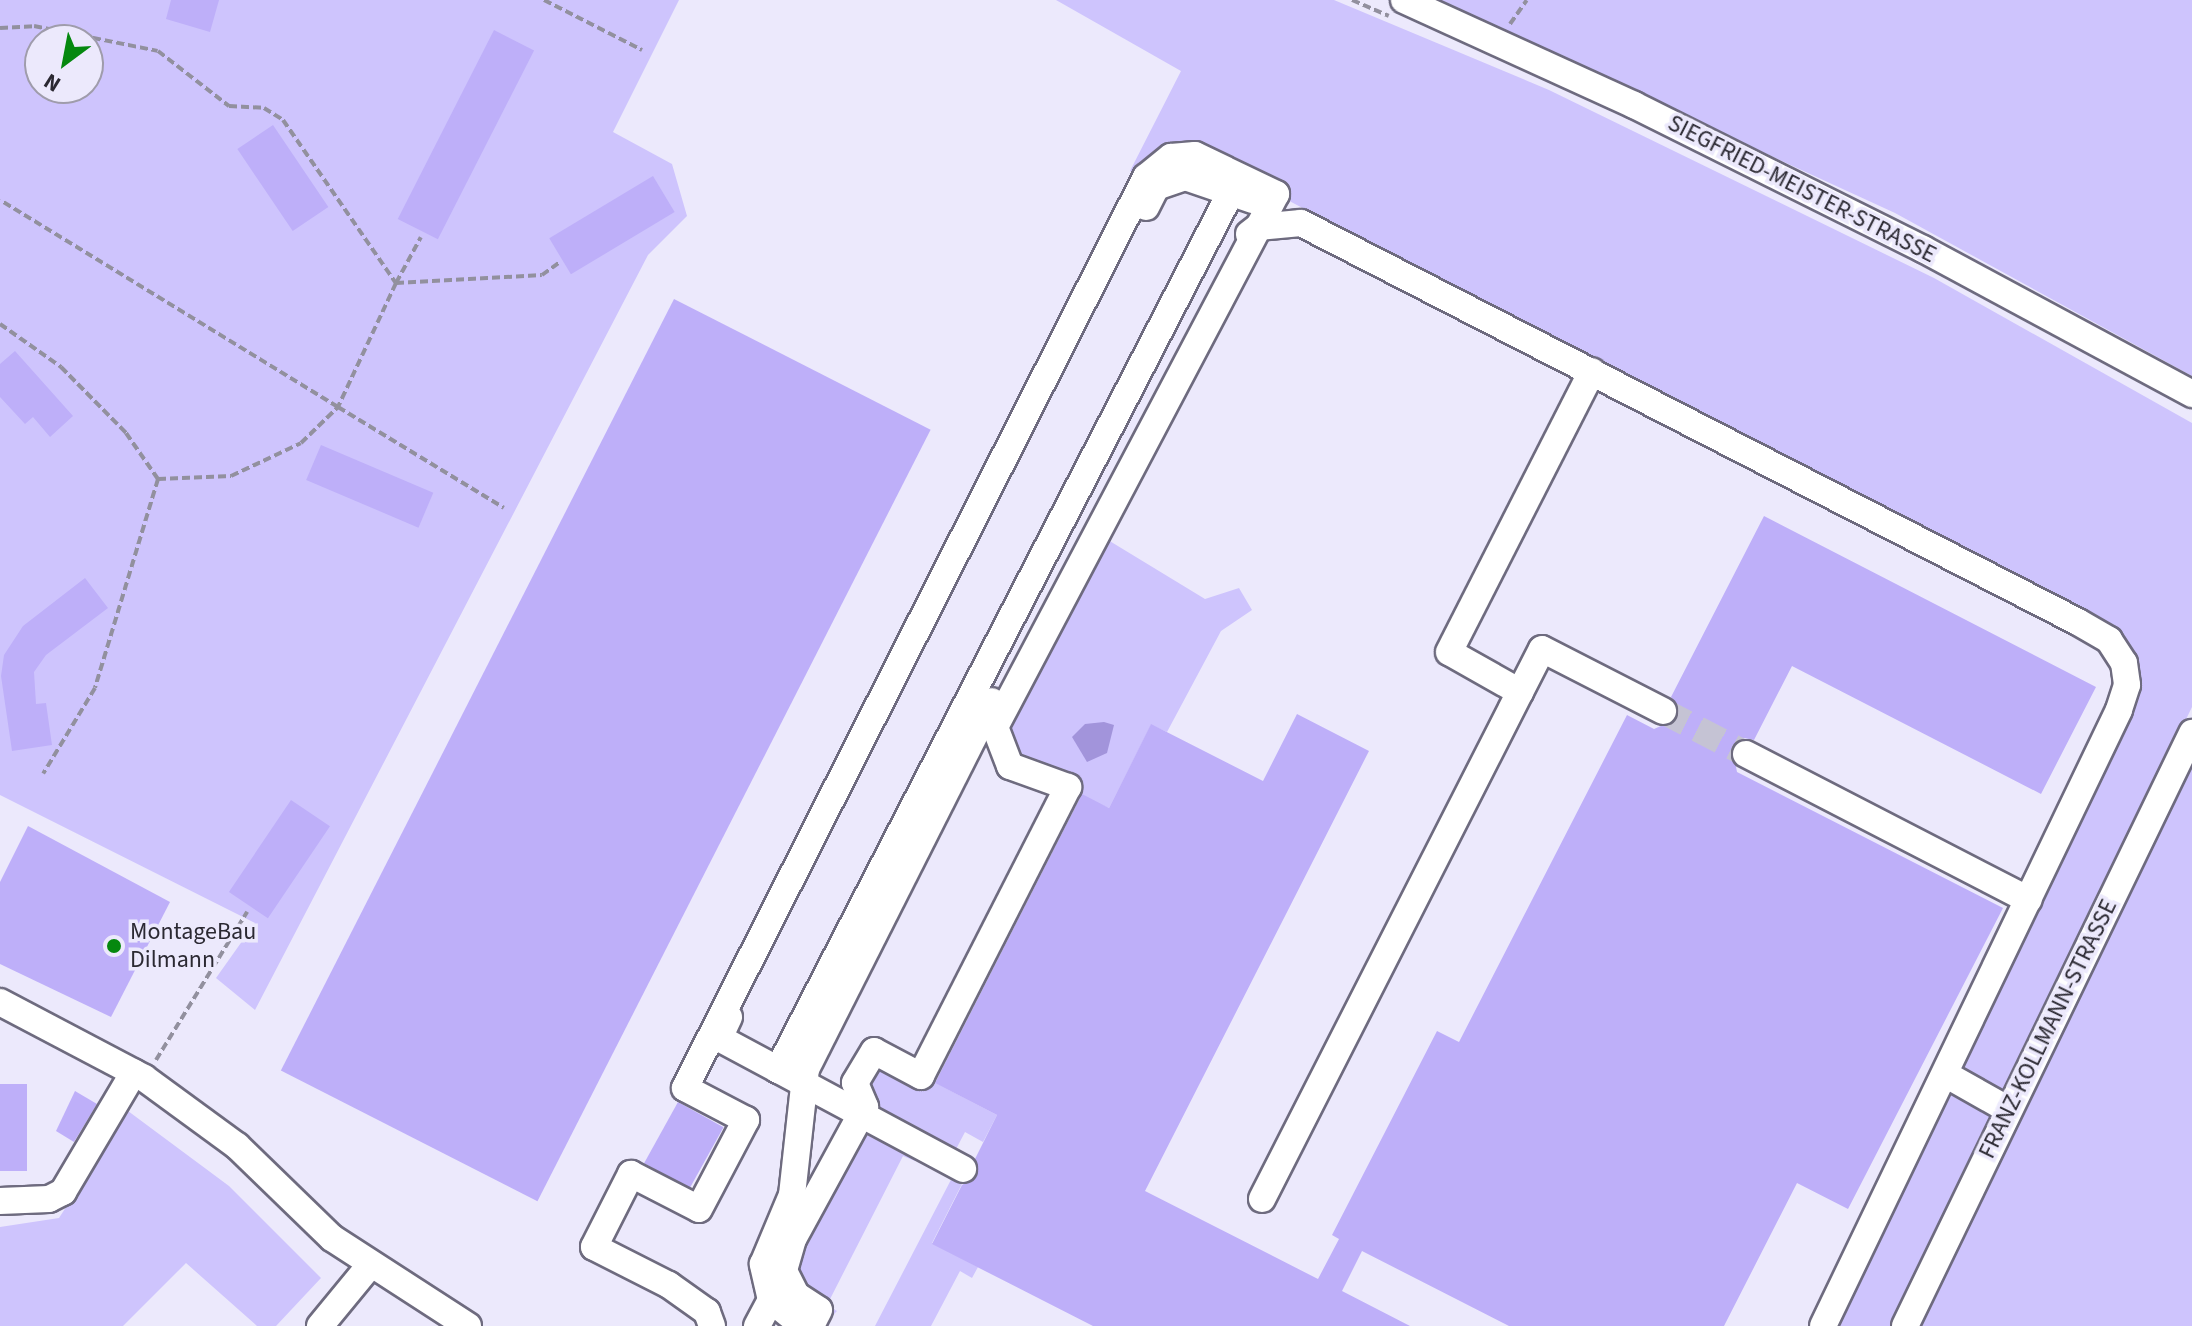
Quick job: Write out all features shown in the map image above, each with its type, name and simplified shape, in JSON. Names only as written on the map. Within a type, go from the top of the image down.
[{"type":"street","name":"SIEGFRIED-MEISTER-STRASSE","points":[[1404,0],[1909,242],[2192,394]]},
{"type":"street","points":[[712,1326],[707,1312],[669,1285],[594,1247],[631,1174],[699,1209],[746,1120],[685,1088],[1146,177],[1171,157],[1195,155],[1276,194],[995,727],[1010,766],[1068,787],[921,1076],[874,1051],[855,1083],[858,1099],[865,1107],[793,1239],[784,1271],[796,1295],[819,1310],[811,1326]]},
{"type":"street","points":[[963,1169],[719,1038],[1156,187],[1185,177],[1232,190],[1264,218],[1301,223],[1592,371],[2109,640],[2124,663],[2127,685],[2029,900],[1823,1326]]},
{"type":"street","points":[[778,1070],[1232,190]]},
{"type":"street","points":[[803,1326],[771,1300],[763,1264],[792,1195],[806,1069],[1208,284],[1239,240],[1264,218]]},
{"type":"street","points":[[1520,692],[1449,652],[1592,371]]},
{"type":"street","points":[[1262,1199],[1542,649],[1663,711]]},
{"type":"street","name":"FRANZ-KOLLMANN-STRASSE","points":[[1905,1326],[2192,733]]},
{"type":"street","points":[[1746,754],[2029,900]]},
{"type":"street","points":[[0,1002],[139,1075],[237,1146],[332,1238],[468,1326]]},
{"type":"street","points":[[1945,1074],[2009,1110]]},
{"type":"street","points":[[0,1201],[49,1199],[63,1192],[139,1075]]},
{"type":"street","points":[[320,1326],[371,1264]]},
{"type":"street","points":[[757,1326],[771,1300]]},
{"type":"path","points":[[544,0],[642,50]]},
{"type":"path","points":[[1497,43],[1527,0]]},
{"type":"path","points":[[0,28],[34,26],[158,51],[229,106],[264,108],[283,120],[396,283]]},
{"type":"path","points":[[0,200],[504,508]]},
{"type":"path","points":[[158,479],[231,476],[301,443],[338,407],[421,237]]},
{"type":"path","points":[[396,283],[542,275],[560,262]]},
{"type":"path","points":[[0,324],[61,367],[126,433],[158,479]]},
{"type":"path","points":[[43,774],[95,688],[158,479]]},
{"type":"path","points":[[139,1075],[247,912]]},
{"type":"shaded area","points":[[0,0],[679,0],[613,132],[672,164],[687,216],[648,255],[255,1010],[216,978],[255,923],[0,795]]},
{"type":"shaded area","points":[[1056,0],[1334,0],[1549,90],[1934,278],[2192,423],[2192,707],[1890,1326],[1833,1326],[2132,715],[2142,684],[2136,658],[2118,631],[1875,509],[1276,194],[1130,171],[1181,71]]},
{"type":"shaded area","points":[[1432,0],[2192,0],[2192,376],[1895,213]]},
{"type":"shaded area","points":[[1246,251],[1259,257],[1108,540],[1205,599],[1239,588],[1252,610],[1221,631],[1167,732],[1151,725],[1109,808],[1010,766],[995,727]]},
{"type":"shaded area","points":[[1104,722],[1114,725],[1107,753],[1087,762],[1072,737],[1085,724]]},
{"type":"shaded area","points":[[2192,756],[2192,1326],[1919,1326]]},
{"type":"shaded area","points":[[874,1051],[997,1115],[983,1142],[965,1132],[954,1153],[865,1107]]},
{"type":"shaded area","points":[[128,1111],[229,1186],[321,1278],[276,1326],[257,1326],[186,1263],[123,1326],[0,1326],[0,1227],[59,1218]]},
{"type":"shaded area","points":[[862,1127],[911,1150],[915,1161],[903,1156],[827,1305],[837,1311],[832,1316],[796,1295],[793,1239]]},
{"type":"shaded area","points":[[955,1172],[965,1178],[932,1243],[978,1267],[972,1278],[960,1271],[931,1326],[875,1326]]},
{"type":"building","points":[[171,0],[219,0],[210,32],[166,19]]},
{"type":"building","points":[[494,30],[534,50],[438,239],[398,219]]},
{"type":"building","points":[[273,125],[328,207],[293,231],[237,149]]},
{"type":"building","points":[[653,176],[675,212],[571,274],[549,238]]},
{"type":"building","points":[[674,299],[931,430],[537,1201],[281,1071]]},
{"type":"building","points":[[15,351],[73,416],[50,437],[33,417],[25,424],[0,397],[0,364]]},
{"type":"building","points":[[321,445],[433,493],[418,528],[306,480]]},
{"type":"building","points":[[1764,516],[2096,687],[2041,794],[1792,666],[1754,740],[1744,738],[1732,746],[1737,772],[2003,908],[1848,1209],[1797,1183],[1724,1326],[1509,1326],[1362,1251],[1342,1291],[1410,1326],[1093,1326],[932,1244],[962,1185],[977,1176],[975,1159],[997,1115],[935,1083],[1082,794],[1109,808],[1151,724],[1263,781],[1297,714],[1369,751],[1145,1191],[1318,1279],[1339,1239],[1332,1235],[1437,1031],[1459,1042],[1627,715],[1654,729],[1677,719],[1679,709],[1671,697]]},
{"type":"building","points":[[85,578],[108,608],[46,655],[34,672],[36,704],[46,703],[52,745],[12,751],[1,676],[4,655],[23,626]]},
{"type":"building","points":[[291,800],[330,826],[268,918],[229,892]]},
{"type":"building","points":[[28,826],[170,902],[111,1017],[0,964],[0,882]]},
{"type":"building","points":[[0,1084],[27,1084],[27,1171],[0,1171]]},
{"type":"building","points":[[75,1091],[97,1104],[74,1142],[56,1131]]},
{"type":"building","points":[[678,1102],[723,1127],[690,1188],[644,1163]]},
{"type":"tunnel","points":[[1663,711],[1746,754]]},
{"type":"place","name":"MontageBau Dilmann","points":[[114,946]]}]
